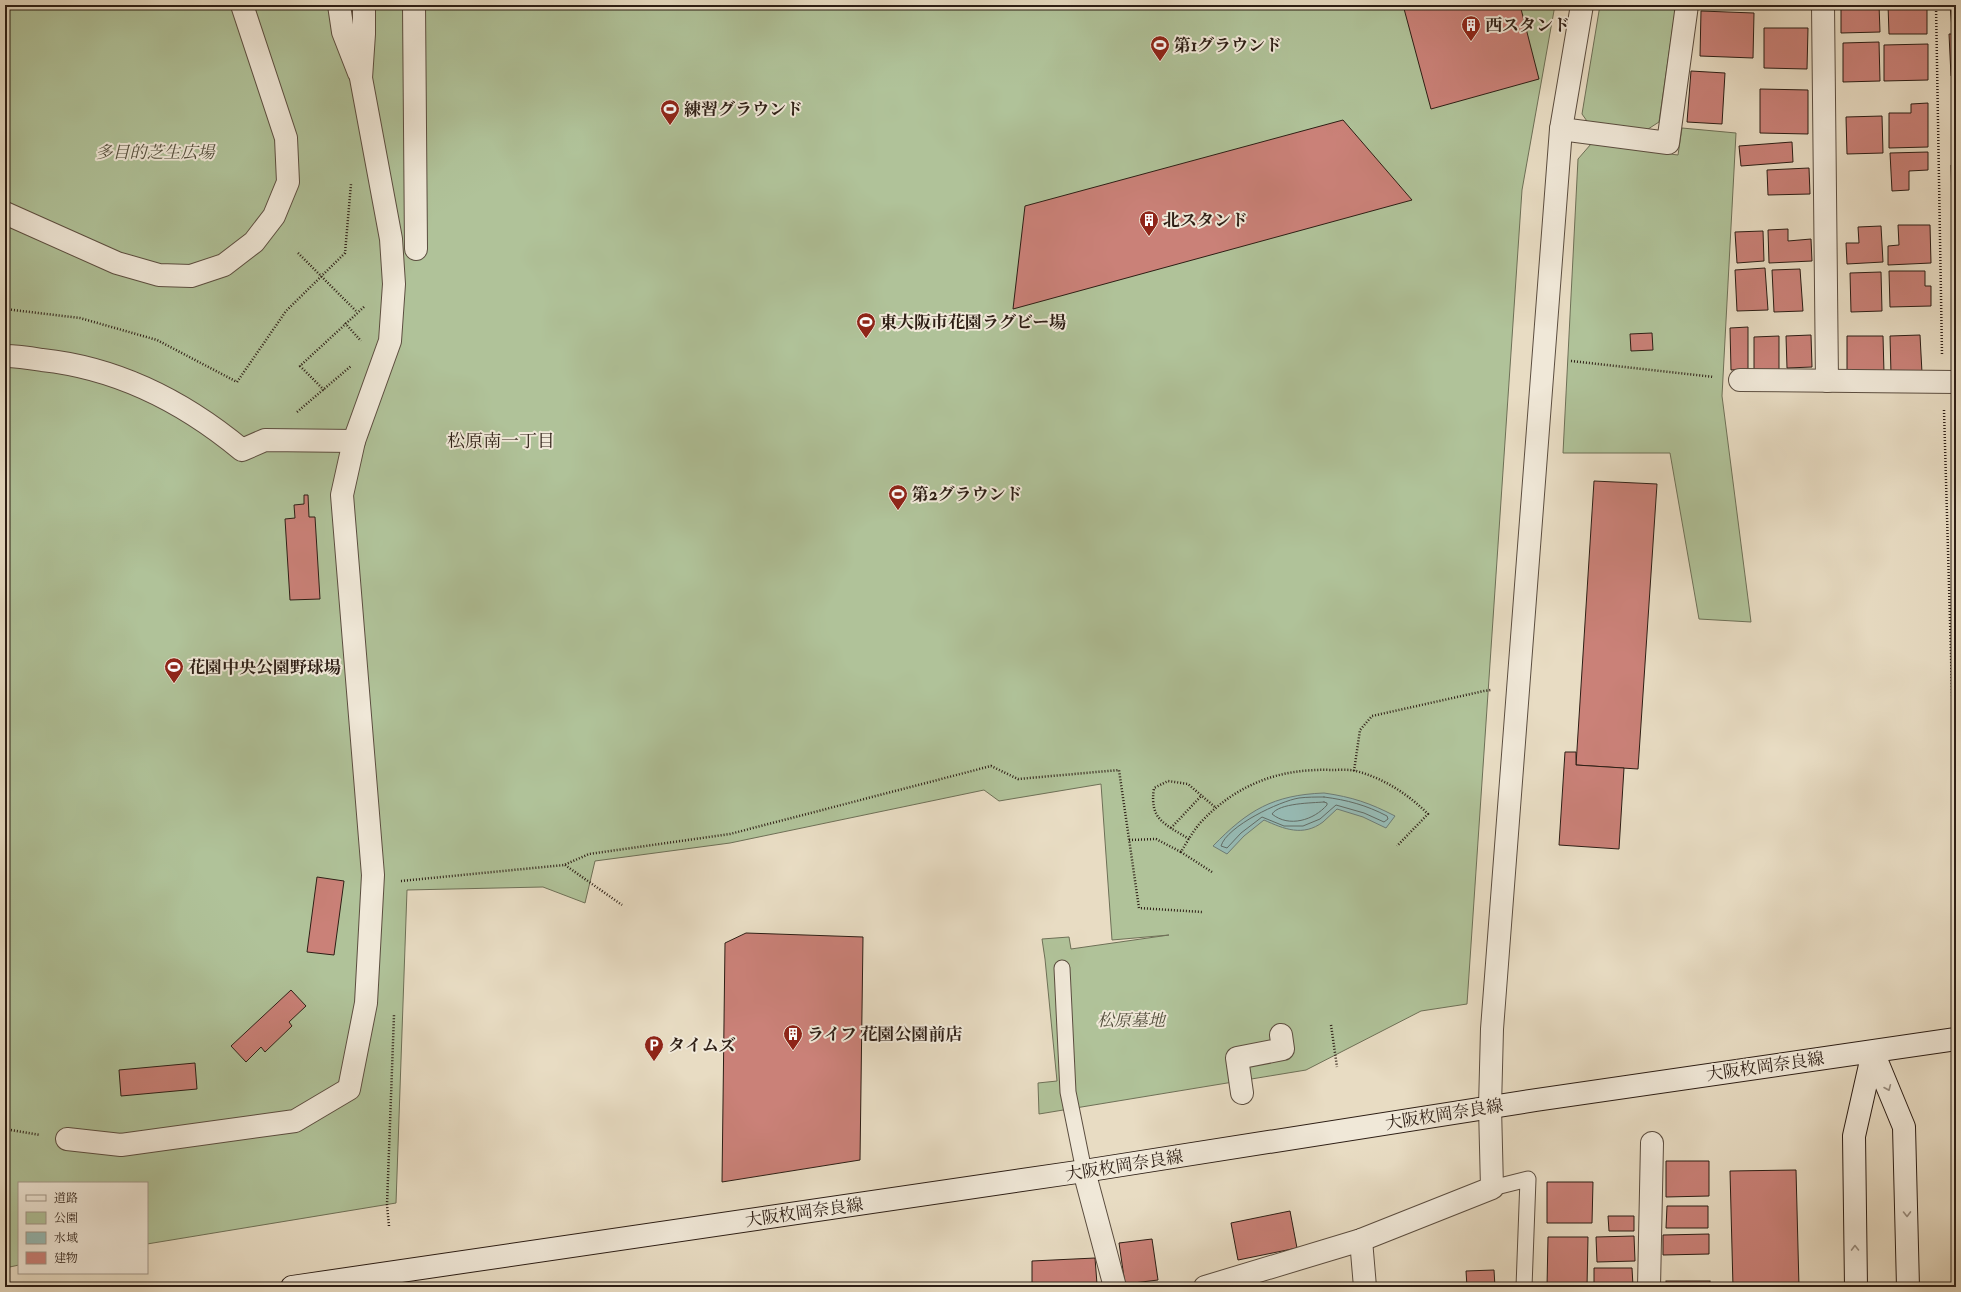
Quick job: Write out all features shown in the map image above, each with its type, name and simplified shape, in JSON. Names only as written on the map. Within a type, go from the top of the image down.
[{"type":"street","points":[[5,213],[117,262],[159,275],[191,276],[224,265],[254,242],[274,216],[288,182],[286,138],[242,5]]},
{"type":"street","points":[[67,1139],[121,1145],[295,1121],[349,1089],[366,1002],[373,875],[342,495],[354,441],[390,341],[394,284],[391,239],[361,78],[343,32],[340,5]]},
{"type":"street","points":[[361,78],[364,5]]},
{"type":"street","points":[[414,5],[416,249]]},
{"type":"street","points":[[1205,1287],[1361,1240],[1492,1188],[1490,1107],[1492,1029],[1543,357],[1561,129],[1582,5]]},
{"type":"street","points":[[1561,129],[1668,143],[1687,5]]},
{"type":"street","points":[[1823,5],[1827,381]]},
{"type":"street","points":[[5,356],[59,362],[111,374],[159,393],[194,414],[242,450],[265,440],[354,441]]},
{"type":"street","points":[[1740,380],[1950,382]]},
{"type":"street","points":[[1242,1093],[1237,1058],[1283,1050],[1281,1035]]},
{"type":"street","name":"大阪枚岡奈良線","points":[[302,1286],[1084,1171],[1490,1107],[1778,1064],[1956,1040]]},
{"type":"street","points":[[1856,1287],[1854,1136],[1873,1052]]},
{"type":"street","points":[[1873,1052],[1904,1127],[1908,1287]]},
{"type":"street","points":[[1649,1287],[1652,1143]]},
{"type":"street","points":[[1084,1171],[1115,1287]]},
{"type":"street","points":[[1361,1240],[1365,1287]]},
{"type":"lane","points":[[1062,968],[1068,1092],[1084,1171]]},
{"type":"lane","points":[[1492,1188],[1528,1178],[1524,1287]]},
{"type":"path","points":[[1936,5],[1950,382],[1956,831]]},
{"type":"path","points":[[298,252],[357,312]]},
{"type":"path","points":[[324,390],[300,366],[357,312],[394,284]]},
{"type":"path","points":[[345,323],[369,350],[379,338],[390,341]]},
{"type":"path","points":[[1543,357],[1740,380]]},
{"type":"path","points":[[265,440],[352,364]]},
{"type":"path","points":[[1354,771],[1360,730],[1372,716],[1484,691],[1498,690]]},
{"type":"path","points":[[398,881],[564,865],[589,854],[730,834],[991,766],[1018,778],[1119,770],[1139,908],[1202,912]]},
{"type":"path","points":[[1180,852],[1200,823],[1216,808],[1245,788],[1275,775],[1312,769],[1354,771],[1370,776],[1395,788],[1414,800],[1428,814],[1397,846]]},
{"type":"path","points":[[1189,838],[1157,818],[1152,802],[1154,788],[1168,781],[1188,784],[1216,808]]},
{"type":"path","points":[[1171,828],[1202,795]]},
{"type":"path","points":[[1129,840],[1156,839],[1212,872]]},
{"type":"path","points":[[564,865],[622,905]]},
{"type":"path","points":[[1331,1024],[1337,1067]]},
{"type":"path","points":[[5,1129],[67,1139]]},
{"type":"green space","points":[[5,5],[1555,5],[1522,190],[1467,1004],[1421,1011],[1306,1070],[1039,1114],[1038,1083],[1057,1081],[1042,939],[1069,937],[1071,949],[1169,935],[1112,940],[1101,784],[999,801],[984,790],[730,843],[595,861],[585,903],[543,887],[407,890],[396,1203],[148,1244],[148,1182],[18,1182],[18,1265],[5,1268]]},
{"type":"green space","points":[[1600,5],[1676,5],[1659,122],[1645,131],[1589,124],[1582,114]]},
{"type":"green space","points":[[1682,128],[1736,133],[1722,396],[1751,622],[1699,619],[1670,453],[1563,453],[1578,159],[1591,144],[1678,155]]},
{"type":"water","points":[[1324,793],[1361,801],[1395,816],[1386,828],[1363,817],[1337,809],[1316,827],[1308,829],[1286,829],[1264,820],[1244,836],[1227,854],[1213,846],[1238,823],[1262,807],[1290,797]]},
{"type":"building","name":"西スタンド","points":[[1403,5],[1520,5],[1539,79],[1431,109]]},
{"type":"building","points":[[1841,5],[1879,5],[1880,32],[1841,33]]},
{"type":"building","points":[[1888,5],[1927,5],[1927,34],[1889,34]]},
{"type":"building","points":[[1950,5],[1956,5],[1956,29],[1952,29]]},
{"type":"building","points":[[1701,11],[1754,13],[1753,58],[1700,56]]},
{"type":"building","points":[[1764,28],[1808,28],[1807,69],[1764,68]]},
{"type":"building","points":[[1949,34],[1956,34],[1956,76],[1951,76]]},
{"type":"building","points":[[1879,42],[1880,81],[1843,82],[1843,43]]},
{"type":"building","points":[[1928,44],[1928,80],[1884,81],[1884,45]]},
{"type":"building","points":[[1691,71],[1725,73],[1722,124],[1687,122]]},
{"type":"building","points":[[1956,83],[1956,116],[1954,116],[1952,84]]},
{"type":"building","points":[[1760,89],[1808,90],[1808,134],[1760,133]]},
{"type":"building","points":[[1928,103],[1928,147],[1889,148],[1889,113],[1911,113],[1911,104]]},
{"type":"building","points":[[1882,116],[1883,153],[1847,154],[1846,117]]},
{"type":"building","name":"北スタンド","points":[[1343,120],[1412,200],[1013,309],[1025,206]]},
{"type":"building","points":[[1956,125],[1956,157],[1954,157],[1952,126]]},
{"type":"building","points":[[1792,142],[1793,162],[1741,166],[1739,146]]},
{"type":"building","points":[[1928,152],[1928,170],[1909,171],[1909,190],[1892,191],[1890,153]]},
{"type":"building","points":[[1951,165],[1956,165],[1956,202],[1952,202]]},
{"type":"building","points":[[1809,168],[1810,194],[1768,195],[1767,170]]},
{"type":"building","points":[[1898,225],[1930,225],[1931,263],[1888,265],[1888,246],[1899,245]]},
{"type":"building","points":[[1881,226],[1883,262],[1847,264],[1846,243],[1859,243],[1858,227]]},
{"type":"building","points":[[1788,229],[1788,241],[1811,239],[1812,261],[1769,263],[1768,230]]},
{"type":"building","points":[[1763,231],[1764,261],[1737,263],[1735,232]]},
{"type":"building","points":[[1765,268],[1768,310],[1737,311],[1735,270]]},
{"type":"building","points":[[1800,269],[1803,311],[1774,312],[1772,270]]},
{"type":"building","points":[[1889,271],[1925,271],[1925,286],[1931,286],[1931,306],[1890,307]]},
{"type":"building","points":[[1881,272],[1882,311],[1851,312],[1850,273]]},
{"type":"building","points":[[1956,297],[1956,328],[1955,328]]},
{"type":"building","points":[[1748,327],[1748,369],[1731,370],[1730,328]]},
{"type":"building","points":[[1652,333],[1653,350],[1631,351],[1630,334]]},
{"type":"building","points":[[1811,335],[1812,367],[1787,368],[1786,336]]},
{"type":"building","points":[[1920,335],[1922,373],[1891,374],[1890,336]]},
{"type":"building","points":[[1779,336],[1779,371],[1754,371],[1754,337]]},
{"type":"building","points":[[1847,336],[1883,336],[1884,373],[1847,374]]},
{"type":"building","points":[[1594,481],[1657,484],[1638,769],[1576,765]]},
{"type":"building","points":[[304,495],[308,495],[309,517],[315,517],[320,599],[290,600],[285,519],[295,518],[294,505],[304,504]]},
{"type":"building","points":[[1565,752],[1576,752],[1576,765],[1624,768],[1619,849],[1559,845]]},
{"type":"building","points":[[317,877],[344,881],[334,955],[307,952]]},
{"type":"building","name":"ライフ 花園公園前店","points":[[746,933],[863,937],[860,1160],[722,1182],[725,943]]},
{"type":"building","points":[[291,990],[306,1006],[289,1022],[292,1026],[265,1052],[261,1047],[246,1062],[231,1046]]},
{"type":"building","points":[[195,1063],[197,1089],[121,1096],[119,1070]]},
{"type":"building","points":[[1666,1161],[1709,1161],[1709,1196],[1666,1197]]},
{"type":"building","points":[[1796,1170],[1799,1287],[1733,1287],[1730,1171]]},
{"type":"building","points":[[1547,1182],[1593,1182],[1592,1223],[1547,1223]]},
{"type":"building","points":[[1667,1206],[1708,1206],[1708,1228],[1666,1228]]},
{"type":"building","points":[[1290,1211],[1297,1248],[1238,1260],[1231,1223]]},
{"type":"building","points":[[1608,1216],[1634,1216],[1634,1231],[1609,1231]]},
{"type":"building","points":[[1709,1234],[1709,1254],[1663,1255],[1663,1235]]},
{"type":"building","points":[[1634,1236],[1635,1261],[1597,1262],[1596,1237]]},
{"type":"building","points":[[1548,1237],[1588,1237],[1587,1287],[1547,1287]]},
{"type":"building","points":[[1152,1239],[1158,1280],[1125,1284],[1119,1243]]},
{"type":"building","points":[[1095,1258],[1097,1284],[1032,1286],[1032,1261]]},
{"type":"building","points":[[1594,1268],[1632,1268],[1633,1286],[1594,1286]]},
{"type":"building","points":[[1494,1270],[1495,1287],[1467,1287],[1466,1271]]},
{"type":"building","points":[[1666,1281],[1710,1281],[1710,1287],[1666,1287]]},
{"type":"place","name":"西スタンド","points":[[1471,42]]},
{"type":"place","name":"第1グラウンド","points":[[1160,62]]},
{"type":"place","name":"練習グラウンド","points":[[670,126]]},
{"type":"place","name":"北スタンド","points":[[1149,237]]},
{"type":"place","name":"東大阪市花園ラグビー場","points":[[866,339]]},
{"type":"place","name":"第2グラウンド","points":[[898,511]]},
{"type":"place","name":"花園中央公園野球場","points":[[174,684]]},
{"type":"place","name":"ライフ 花園公園前店","points":[[793,1051]]},
{"type":"place","name":"タイムズ","points":[[654,1062]]},
{"type":"district","name":"松原南一丁目","points":[[501,441]]},
{"type":"park label","name":"多目的芝生広場","points":[[155,152]]},
{"type":"park label","name":"松原墓地","points":[[1131,1020]]}]
